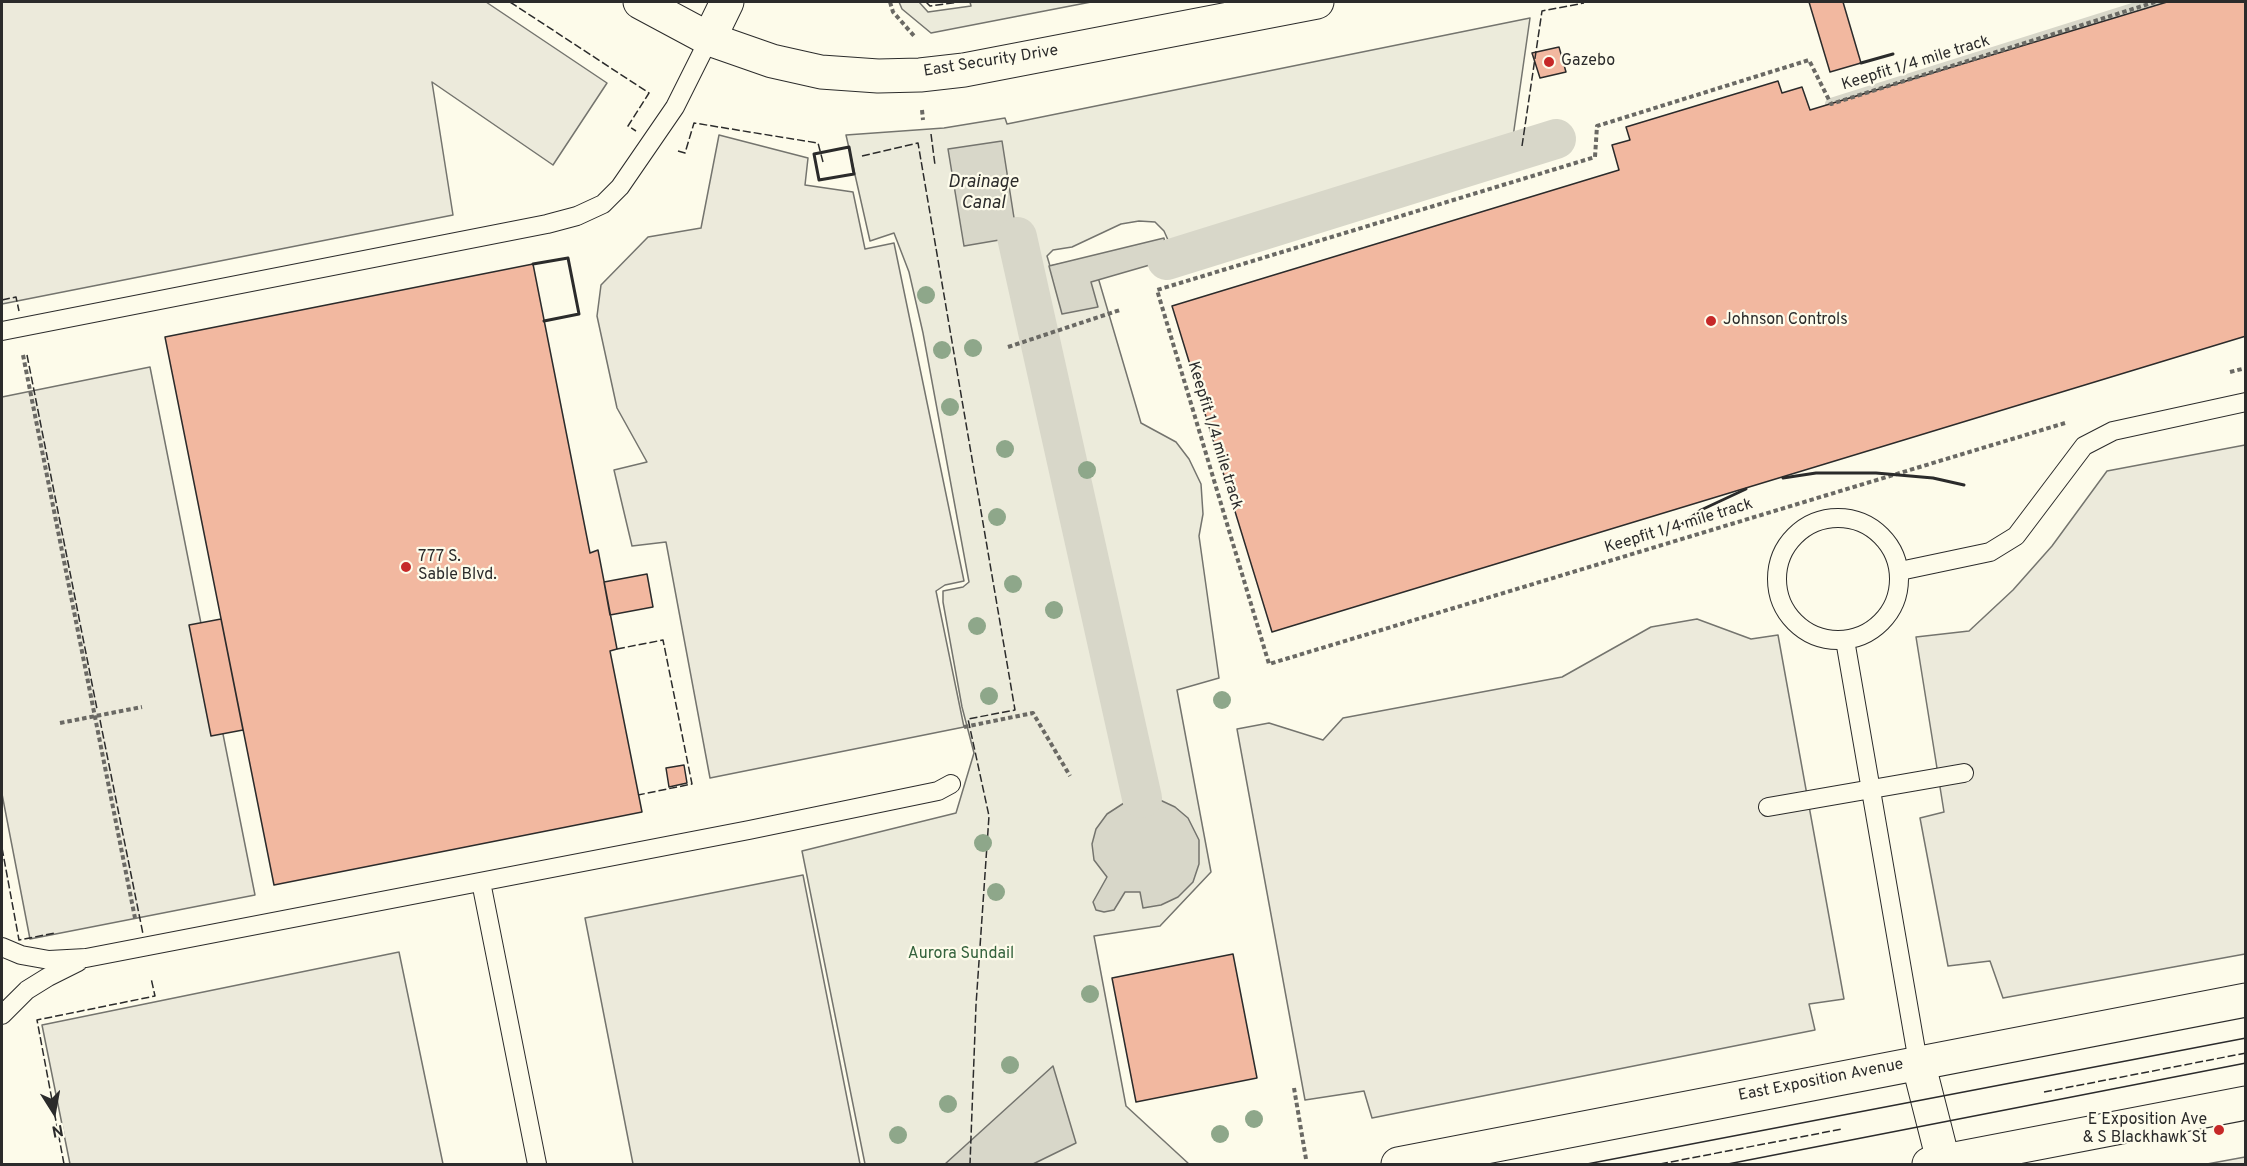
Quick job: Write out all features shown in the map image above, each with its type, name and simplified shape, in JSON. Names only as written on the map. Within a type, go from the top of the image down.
[{"type":"street","name":"East Security Drive","points":[[640,2],[709,39],[772,61],[806,69],[862,75],[920,75],[964,70],[1317,2]]},
{"type":"street","points":[[709,39],[727,2]]},
{"type":"street","name":"East Exposition Avenue","points":[[1398,1164],[2246,1000]]},
{"type":"street","points":[[1918,1062],[1940,1164],[2246,1103]]},
{"type":"lane","points":[[2,331],[577,216],[603,204],[620,187],[675,106],[709,39]]},
{"type":"lane","points":[[1900,571],[1990,552],[2016,536],[2084,446],[2113,431],[2246,402]]},
{"type":"lane","points":[[1829,518],[1849,519],[1867,524],[1883,536],[1894,552],[1900,571],[1899,591],[1892,609],[1880,624],[1864,635],[1845,640],[1827,640],[1809,633],[1794,622],[1784,608],[1777,590],[1777,571],[1782,552],[1794,536],[1810,525],[1829,518]]},
{"type":"lane","points":[[1845,640],[1918,1062]]},
{"type":"lane","points":[[1768,807],[1964,773]]},
{"type":"lane","points":[[2,947],[21,955],[49,960],[86,958],[938,791],[951,784]]},
{"type":"lane","points":[[481,882],[537,1164]]},
{"type":"lane","points":[[2,1016],[27,990],[86,958]]},
{"type":"path","points":[[890,2],[893,12],[917,40]]},
{"type":"path","name":"Keepfit 1/4 mile track","points":[[2075,420],[1269,664],[1157,290],[1595,157],[1598,126],[1809,60],[1831,104],[2155,2]]},
{"type":"path","points":[[1010,347],[1120,310]]},
{"type":"path","points":[[22,354],[141,948]]},
{"type":"path","points":[[2223,375],[2246,368]]},
{"type":"path","points":[[60,723],[142,707]]},
{"type":"path","points":[[964,727],[1033,713],[1070,776]]},
{"type":"path","points":[[1294,1088],[1306,1160]]},
{"type":"green space","points":[[899,2],[919,2],[928,12],[971,6],[970,2],[1091,2],[931,33],[902,9]]},
{"type":"green space","name":"Aurora Sundail","points":[[1530,18],[1512,144],[1172,249],[1164,231],[1155,222],[1139,221],[1121,224],[1072,247],[1053,250],[1047,256],[1050,266],[1092,257],[1141,423],[1176,442],[1189,459],[1201,484],[1203,514],[1199,536],[1219,678],[1177,690],[1211,872],[1160,926],[1094,936],[1126,1106],[1189,1164],[865,1164],[802,851],[956,813],[974,753],[962,707],[943,602],[943,591],[963,587],[969,582],[923,333],[909,272],[894,233],[870,241],[846,135],[944,128],[1005,118],[1007,124]]},
{"type":"shaded area","points":[[2,2],[486,2],[607,83],[553,165],[432,82],[453,215],[2,304]]},
{"type":"shaded area","points":[[719,135],[808,158],[805,185],[853,192],[865,249],[894,243],[964,581],[945,585],[936,591],[964,727],[710,778],[666,542],[632,546],[614,470],[647,462],[617,408],[597,316],[601,285],[648,237],[701,228]]},
{"type":"shaded area","points":[[150,367],[255,895],[30,939],[2,794],[2,397]]},
{"type":"shaded area","points":[[2245,445],[2245,954],[2003,998],[1990,961],[1948,966],[1920,818],[1944,812],[1916,637],[1969,631],[2013,590],[2052,546],[2107,471]]},
{"type":"shaded area","points":[[1697,619],[1751,639],[1778,635],[1844,999],[1809,1004],[1815,1030],[1372,1118],[1364,1091],[1305,1100],[1237,729],[1269,723],[1323,740],[1343,718],[1562,677],[1651,627]]},
{"type":"shaded area","points":[[803,875],[860,1164],[633,1164],[585,918]]},
{"type":"shaded area","points":[[399,952],[443,1164],[70,1164],[42,1025]]},
{"type":"shaded area","points":[[2245,1157],[2245,1164],[2207,1164]]},
{"type":"water","name":"Drainage Canal","points":[[1002,141],[1017,237],[964,246],[948,149]]},
{"type":"water","points":[[1164,238],[1167,260],[1091,282],[1098,307],[1062,314],[1049,266]]},
{"type":"water","points":[[1142,798],[1160,800],[1175,807],[1188,818],[1199,840],[1199,864],[1193,882],[1178,897],[1161,905],[1143,908],[1140,892],[1125,892],[1114,910],[1104,912],[1096,910],[1093,902],[1107,877],[1094,860],[1092,844],[1096,829],[1107,814],[1124,803]]},
{"type":"water","points":[[1053,1066],[1076,1143],[1033,1164],[945,1164]]},
{"type":"building","points":[[1809,2],[1843,2],[1861,63],[1830,72]]},
{"type":"building","name":"Johnson Controls","points":[[2167,2],[2246,2],[2246,336],[1272,632],[1172,306],[1619,170],[1612,145],[1630,140],[1626,127],[1778,81],[1782,93],[1802,87],[1810,110]]},
{"type":"building","name":"Gazebo","points":[[1559,47],[1566,72],[1540,78],[1532,53]]},
{"type":"building","name":"777 S. Sable Blvd.","points":[[533,264],[590,553],[598,550],[617,649],[610,651],[642,812],[274,885],[165,337]]},
{"type":"building","points":[[647,574],[653,607],[610,615],[604,582]]},
{"type":"building","points":[[221,619],[243,730],[211,736],[189,625]]},
{"type":"building","points":[[684,765],[687,783],[669,787],[666,768]]},
{"type":"building","points":[[1233,954],[1257,1078],[1136,1102],[1112,978]]},
{"type":"waterway","points":[[1831,104],[2155,2]]},
{"type":"waterway","points":[[1167,260],[1556,139]]},
{"type":"waterway","points":[[1017,237],[1142,798]]},
{"type":"tram line","points":[[1587,1164],[2246,1038]]},
{"type":"tram line","points":[[1728,1164],[2246,1063]]},
{"type":"fence","points":[[510,2],[649,93],[628,126],[636,131]]},
{"type":"fence","points":[[926,2],[930,6],[959,2]]},
{"type":"fence","points":[[1522,146],[1542,11],[1584,3]]},
{"type":"fence","points":[[678,151],[685,153],[694,123],[818,143],[823,162]]},
{"type":"fence","points":[[931,134],[935,165]]},
{"type":"fence","points":[[862,156],[918,143],[1015,710],[968,719],[989,816],[976,1005],[970,1164]]},
{"type":"fence","points":[[2,300],[16,297],[19,311]]},
{"type":"fence","points":[[27,355],[97,709]]},
{"type":"fence","points":[[617,649],[663,640],[692,784],[638,795]]},
{"type":"fence","points":[[100,720],[143,934]]},
{"type":"fence","points":[[2,848],[19,940],[55,933]]},
{"type":"fence","points":[[64,1164],[37,1020],[155,996],[151,978]]},
{"type":"fence","points":[[2044,1092],[2246,1053]]},
{"type":"fence","points":[[1660,1164],[1842,1129]]},
{"type":"wall","points":[[1861,63],[1893,54]]},
{"type":"wall","points":[[849,147],[854,174],[819,180],[814,154],[849,147]]},
{"type":"wall","points":[[533,264],[568,258],[579,314],[544,321]]},
{"type":"wall","points":[[1783,478],[1816,473],[1876,473],[1933,478],[1964,485]]},
{"type":"wall","points":[[1681,525],[1701,510],[1746,489]]},
{"type":"place","name":"Gazebo","points":[[1549,62]]},
{"type":"place","name":"Johnson Controls","points":[[1711,321]]},
{"type":"place","name":"777 S. Sable Blvd.","points":[[406,567]]},
{"type":"place","name":"E Exposition Ave & S Blackhawk St","points":[[2219,1130]]}]
